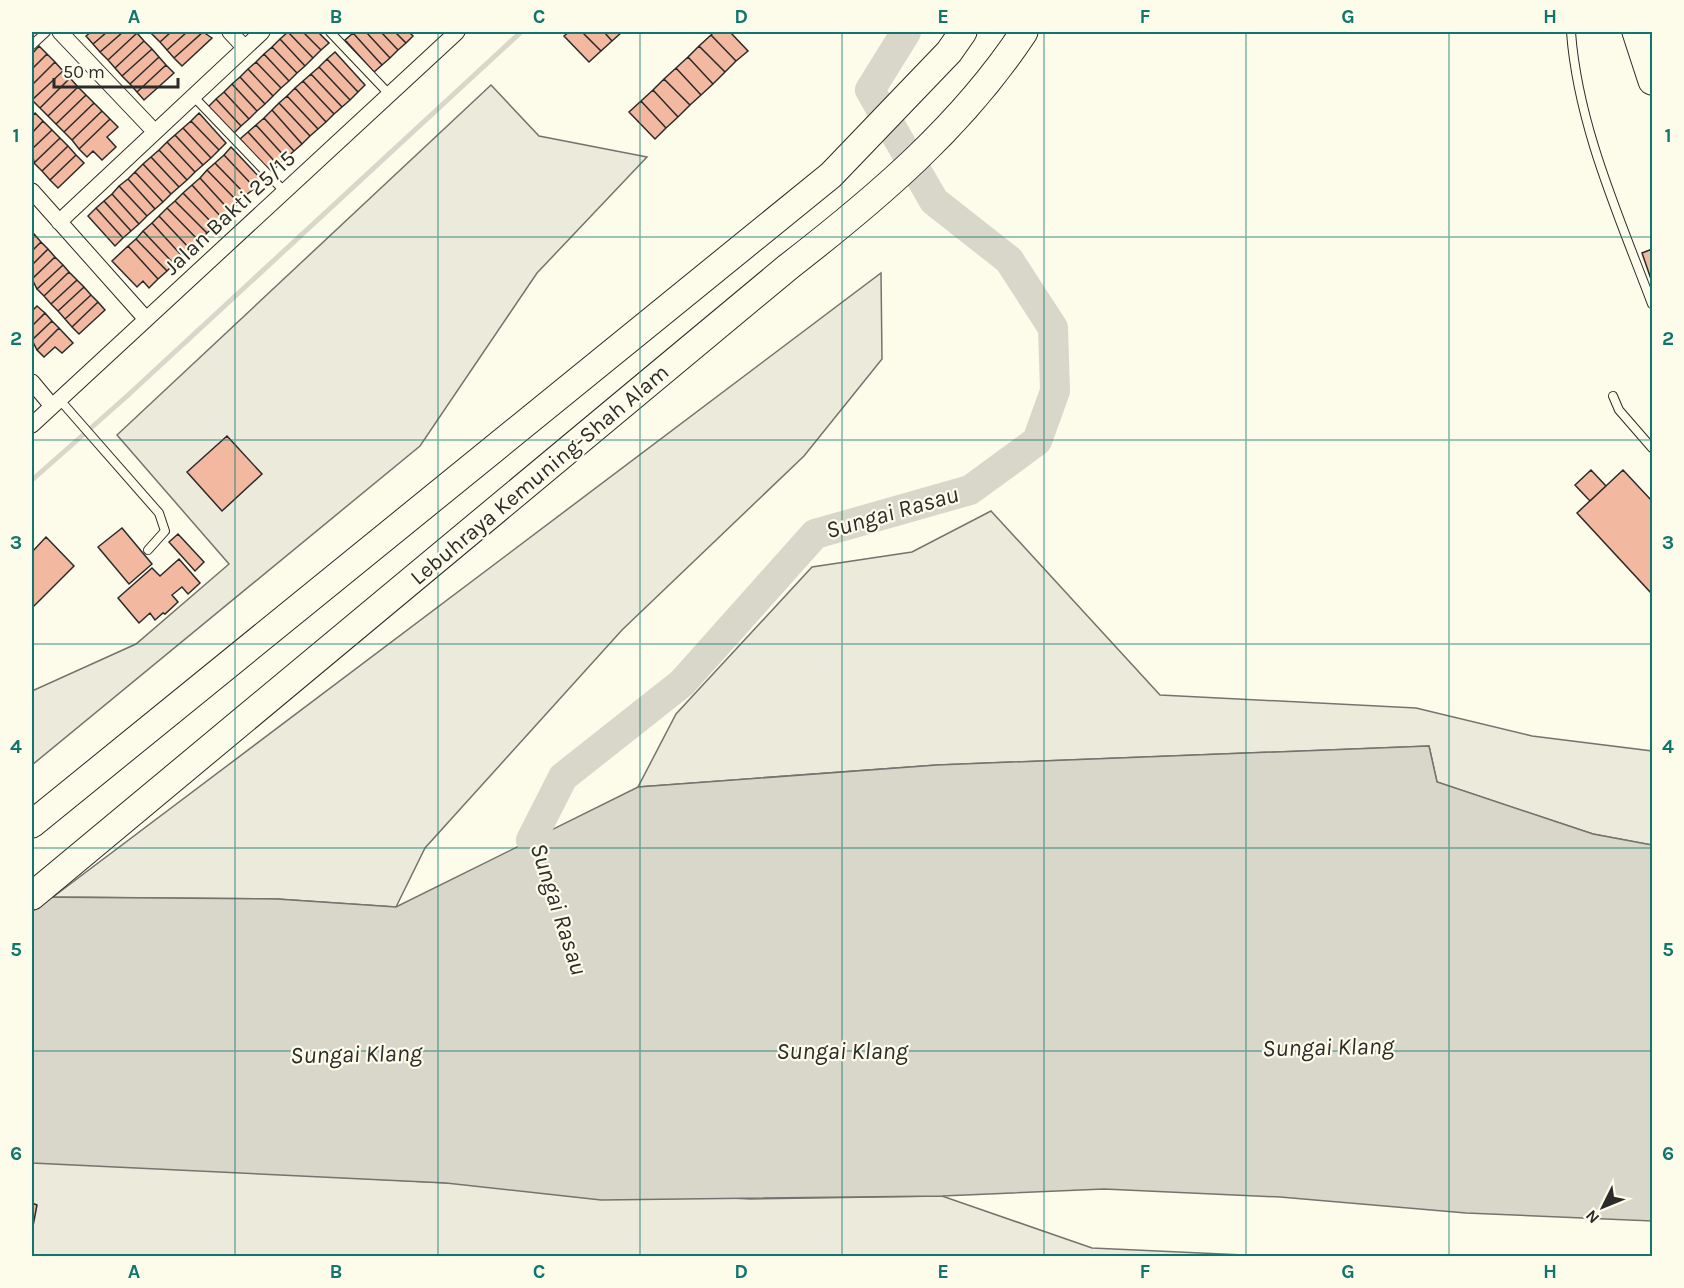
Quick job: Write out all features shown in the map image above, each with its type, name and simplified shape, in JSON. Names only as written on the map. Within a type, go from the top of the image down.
[{"type":"highway","name":"Lebuhraya Kemuning-Shah Alam","points":[[32,824],[831,175],[949,52],[963,32]]},
{"type":"highway","name":"Lebuhraya Kemuning-Shah Alam","points":[[32,896],[779,274],[862,210],[959,117],[996,72],[1024,32]]},
{"type":"highway","points":[[1636,32],[1653,81]]},
{"type":"street","points":[[60,32],[154,132]]},
{"type":"street","points":[[230,32],[245,48]]},
{"type":"street","points":[[59,222],[262,32]]},
{"type":"street","name":"Jalan Bakti 25/15","points":[[32,425],[457,32]]},
{"type":"street","points":[[32,191],[146,319]]},
{"type":"street","points":[[32,382],[56,403]]},
{"type":"lane","points":[[32,45],[46,32]]},
{"type":"lane","points":[[330,32],[389,94]]},
{"type":"lane","points":[[1571,32],[1574,63],[1593,141],[1653,304]]},
{"type":"lane","points":[[193,96],[284,191]]},
{"type":"lane","points":[[1613,396],[1619,410],[1653,448]]},
{"type":"lane","points":[[56,403],[74,415],[159,513],[165,531],[148,550]]},
{"type":"shaded area","points":[[491,85],[539,136],[647,157],[537,273],[420,446],[32,765],[32,691],[136,644],[229,564],[117,435]]},
{"type":"shaded area","points":[[881,273],[882,359],[804,456],[622,630],[425,848],[396,907],[277,899],[53,897]]},
{"type":"shaded area","points":[[991,511],[1160,695],[1416,708],[1532,736],[1652,751],[1652,845],[1593,834],[1437,782],[1429,746],[937,765],[638,787],[676,714],[812,567],[912,552]]},
{"type":"shaded area","points":[[32,1161],[750,1199],[942,1196],[1092,1248],[1266,1256],[32,1256]]},
{"type":"water","name":"Sungai Klang","points":[[1429,746],[1437,782],[1593,834],[1652,845],[1652,1221],[1466,1213],[1280,1197],[1104,1189],[942,1196],[601,1200],[446,1183],[32,1163],[32,897],[277,899],[396,907],[638,787],[937,765]]},
{"type":"building","points":[[91,32],[107,32],[93,44],[86,36]]},
{"type":"building","points":[[107,32],[123,32],[100,52],[93,44]]},
{"type":"building","points":[[123,32],[137,33],[108,60],[100,52]]},
{"type":"building","points":[[171,32],[160,42],[152,34]]},
{"type":"building","points":[[171,32],[187,32],[167,50],[160,42]]},
{"type":"building","points":[[187,32],[203,32],[174,58],[167,50]]},
{"type":"building","points":[[203,32],[212,38],[182,66],[174,58]]},
{"type":"building","points":[[288,32],[313,58],[305,66],[280,39]]},
{"type":"building","points":[[288,32],[303,32],[321,50],[313,58]]},
{"type":"building","points":[[303,32],[318,32],[329,43],[321,50]]},
{"type":"building","points":[[366,32],[390,58],[382,65],[353,33]]},
{"type":"building","points":[[366,32],[381,32],[398,50],[390,58]]},
{"type":"building","points":[[381,32],[395,32],[406,43],[398,50]]},
{"type":"building","points":[[395,32],[409,32],[413,36],[406,43]]},
{"type":"building","points":[[569,32],[582,32],[601,51],[589,62],[564,36]]},
{"type":"building","points":[[582,32],[604,32],[612,41],[601,51]]},
{"type":"building","points":[[604,32],[622,32],[612,41]]},
{"type":"building","points":[[714,32],[730,32],[748,51],[736,61],[711,35]]},
{"type":"building","points":[[137,33],[144,41],[115,68],[108,60]]},
{"type":"building","points":[[353,33],[382,65],[374,72],[345,40]]},
{"type":"building","points":[[711,35],[736,61],[725,72],[699,46]]},
{"type":"building","points":[[280,39],[305,66],[297,73],[272,47]]},
{"type":"building","points":[[144,41],[152,49],[122,76],[115,68]]},
{"type":"building","points":[[39,46],[47,54],[32,69],[32,54]]},
{"type":"building","points":[[699,46],[725,72],[713,84],[688,57]]},
{"type":"building","points":[[272,47],[297,73],[289,81],[264,54]]},
{"type":"building","points":[[152,49],[159,57],[130,84],[122,76]]},
{"type":"building","points":[[335,52],[365,85],[358,92],[327,59]]},
{"type":"building","points":[[47,54],[55,62],[32,85],[32,69]]},
{"type":"building","points":[[264,54],[289,81],[281,88],[256,62]]},
{"type":"building","points":[[159,57],[166,65],[137,92],[130,84]]},
{"type":"building","points":[[688,57],[713,84],[701,95],[676,68]]},
{"type":"building","points":[[327,59],[358,92],[350,100],[319,67]]},
{"type":"building","points":[[55,62],[63,71],[32,100],[32,85]]},
{"type":"building","points":[[256,62],[281,88],[273,96],[248,69]]},
{"type":"building","points":[[166,65],[174,73],[144,100],[137,92]]},
{"type":"building","points":[[319,67],[350,100],[342,107],[311,74]]},
{"type":"building","points":[[676,68],[701,95],[690,105],[664,79]]},
{"type":"building","points":[[248,69],[273,96],[265,104],[240,77]]},
{"type":"building","points":[[63,71],[70,78],[40,108],[32,100]]},
{"type":"building","points":[[311,74],[342,107],[334,114],[303,81]]},
{"type":"building","points":[[240,77],[265,104],[257,111],[232,84]]},
{"type":"building","points":[[70,78],[78,87],[48,116],[40,108]]},
{"type":"building","points":[[664,79],[690,105],[678,117],[653,90]]},
{"type":"building","points":[[303,81],[334,114],[326,122],[295,88]]},
{"type":"building","points":[[232,84],[257,111],[249,119],[224,92]]},
{"type":"building","points":[[78,87],[86,95],[56,124],[48,116]]},
{"type":"building","points":[[295,88],[326,122],[318,129],[287,96]]},
{"type":"building","points":[[653,90],[678,117],[666,128],[641,101]]},
{"type":"building","points":[[224,92],[249,119],[241,126],[216,99]]},
{"type":"building","points":[[86,95],[94,103],[64,132],[56,124]]},
{"type":"building","points":[[287,96],[318,129],[310,136],[279,103]]},
{"type":"building","points":[[216,99],[241,126],[233,134],[208,107]]},
{"type":"building","points":[[641,101],[666,128],[655,139],[629,112]]},
{"type":"building","points":[[94,103],[102,111],[72,140],[64,132]]},
{"type":"building","points":[[279,103],[310,136],[302,144],[272,110]]},
{"type":"building","points":[[272,110],[302,144],[294,151],[264,118]]},
{"type":"building","points":[[102,111],[110,119],[79,149],[72,140]]},
{"type":"building","points":[[35,113],[43,121],[32,133],[32,116]]},
{"type":"building","points":[[199,113],[226,143],[219,150],[191,121]]},
{"type":"building","points":[[264,118],[294,151],[286,158],[256,125]]},
{"type":"building","points":[[110,119],[118,127],[107,137],[116,147],[102,160],[93,151],[87,157],[79,149]]},
{"type":"building","points":[[43,121],[52,130],[32,149],[32,133]]},
{"type":"building","points":[[191,121],[219,150],[211,158],[183,128]]},
{"type":"building","points":[[256,125],[286,158],[278,165],[248,132]]},
{"type":"building","points":[[183,128],[211,158],[203,165],[175,135]]},
{"type":"building","points":[[52,130],[60,138],[34,163],[32,149]]},
{"type":"building","points":[[248,132],[278,165],[271,173],[240,139]]},
{"type":"building","points":[[175,135],[203,165],[195,172],[167,142]]},
{"type":"building","points":[[60,138],[68,146],[42,171],[34,163]]},
{"type":"building","points":[[167,142],[195,172],[187,180],[159,150]]},
{"type":"building","points":[[68,146],[76,155],[50,180],[42,171]]},
{"type":"building","points":[[231,147],[262,180],[255,188],[224,155]]},
{"type":"building","points":[[159,150],[187,180],[179,187],[151,157]]},
{"type":"building","points":[[76,155],[84,163],[58,188],[50,180]]},
{"type":"building","points":[[224,155],[255,188],[246,195],[215,163]]},
{"type":"building","points":[[151,157],[179,187],[171,194],[143,164]]},
{"type":"building","points":[[215,163],[246,195],[239,203],[207,170]]},
{"type":"building","points":[[143,164],[171,194],[163,202],[135,172]]},
{"type":"building","points":[[207,170],[239,203],[230,211],[200,178]]},
{"type":"building","points":[[135,172],[163,202],[155,209],[128,179]]},
{"type":"building","points":[[200,178],[230,211],[222,218],[192,185]]},
{"type":"building","points":[[128,179],[155,209],[147,216],[119,186]]},
{"type":"building","points":[[192,185],[222,218],[215,226],[183,193]]},
{"type":"building","points":[[119,186],[147,216],[139,224],[112,194]]},
{"type":"building","points":[[183,193],[215,226],[207,233],[175,201]]},
{"type":"building","points":[[112,194],[139,224],[131,231],[104,201]]},
{"type":"building","points":[[104,201],[131,231],[123,238],[96,208]]},
{"type":"building","points":[[175,201],[207,233],[199,241],[167,208]]},
{"type":"building","points":[[96,208],[123,238],[115,246],[88,216]]},
{"type":"building","points":[[167,208],[199,241],[190,249],[159,216]]},
{"type":"building","points":[[159,216],[190,249],[182,256],[152,223]]},
{"type":"building","points":[[152,223],[182,256],[174,264],[143,231]]},
{"type":"building","points":[[143,231],[174,264],[167,271],[136,239]]},
{"type":"building","points":[[34,234],[41,242],[32,251],[32,237]]},
{"type":"building","points":[[136,239],[167,271],[158,279],[128,246]]},
{"type":"building","points":[[41,242],[48,249],[32,265],[32,251]]},
{"type":"building","points":[[128,246],[158,279],[149,288],[143,281],[137,287],[112,261]]},
{"type":"building","points":[[48,249],[55,257],[32,279],[32,265]]},
{"type":"building","points":[[1652,249],[1652,282],[1642,253]]},
{"type":"building","points":[[55,257],[63,265],[37,289],[32,279]]},
{"type":"building","points":[[63,265],[69,272],[44,296],[37,289]]},
{"type":"building","points":[[69,272],[77,280],[51,304],[44,296]]},
{"type":"building","points":[[77,280],[84,287],[58,311],[51,304]]},
{"type":"building","points":[[84,287],[91,295],[65,319],[58,311]]},
{"type":"building","points":[[91,295],[98,302],[72,327],[65,319]]},
{"type":"building","points":[[98,302],[105,310],[79,334],[72,327]]},
{"type":"building","points":[[37,306],[45,313],[32,326],[32,311]]},
{"type":"building","points":[[45,313],[52,321],[32,340],[32,326]]},
{"type":"building","points":[[52,321],[59,328],[37,350],[32,340]]},
{"type":"building","points":[[59,328],[73,343],[62,353],[55,347],[44,357],[37,350]]},
{"type":"building","points":[[227,436],[262,474],[222,511],[187,472]]},
{"type":"building","points":[[1591,470],[1606,486],[1590,501],[1575,485]]},
{"type":"building","points":[[1623,470],[1652,501],[1652,594],[1577,513]]},
{"type":"building","points":[[122,528],[152,564],[129,584],[98,547]]},
{"type":"building","points":[[178,534],[204,562],[195,571],[169,542]]},
{"type":"building","points":[[46,537],[74,566],[32,608],[32,552]]},
{"type":"building","points":[[179,559],[200,583],[188,594],[182,587],[172,595],[178,602],[165,614],[163,613],[155,620],[150,613],[139,623],[118,598],[152,568],[160,576]]},
{"type":"building","points":[[32,1203],[37,1205],[33,1226],[32,1226]]},
{"type":"waterway","points":[[32,480],[126,397],[521,32]]},
{"type":"waterway","name":"Sungai Rasau","points":[[545,879],[531,840],[563,777],[682,683],[815,534],[970,490],[1037,441],[1055,391],[1053,328],[1009,260],[934,201],[870,90],[906,32]]}]
